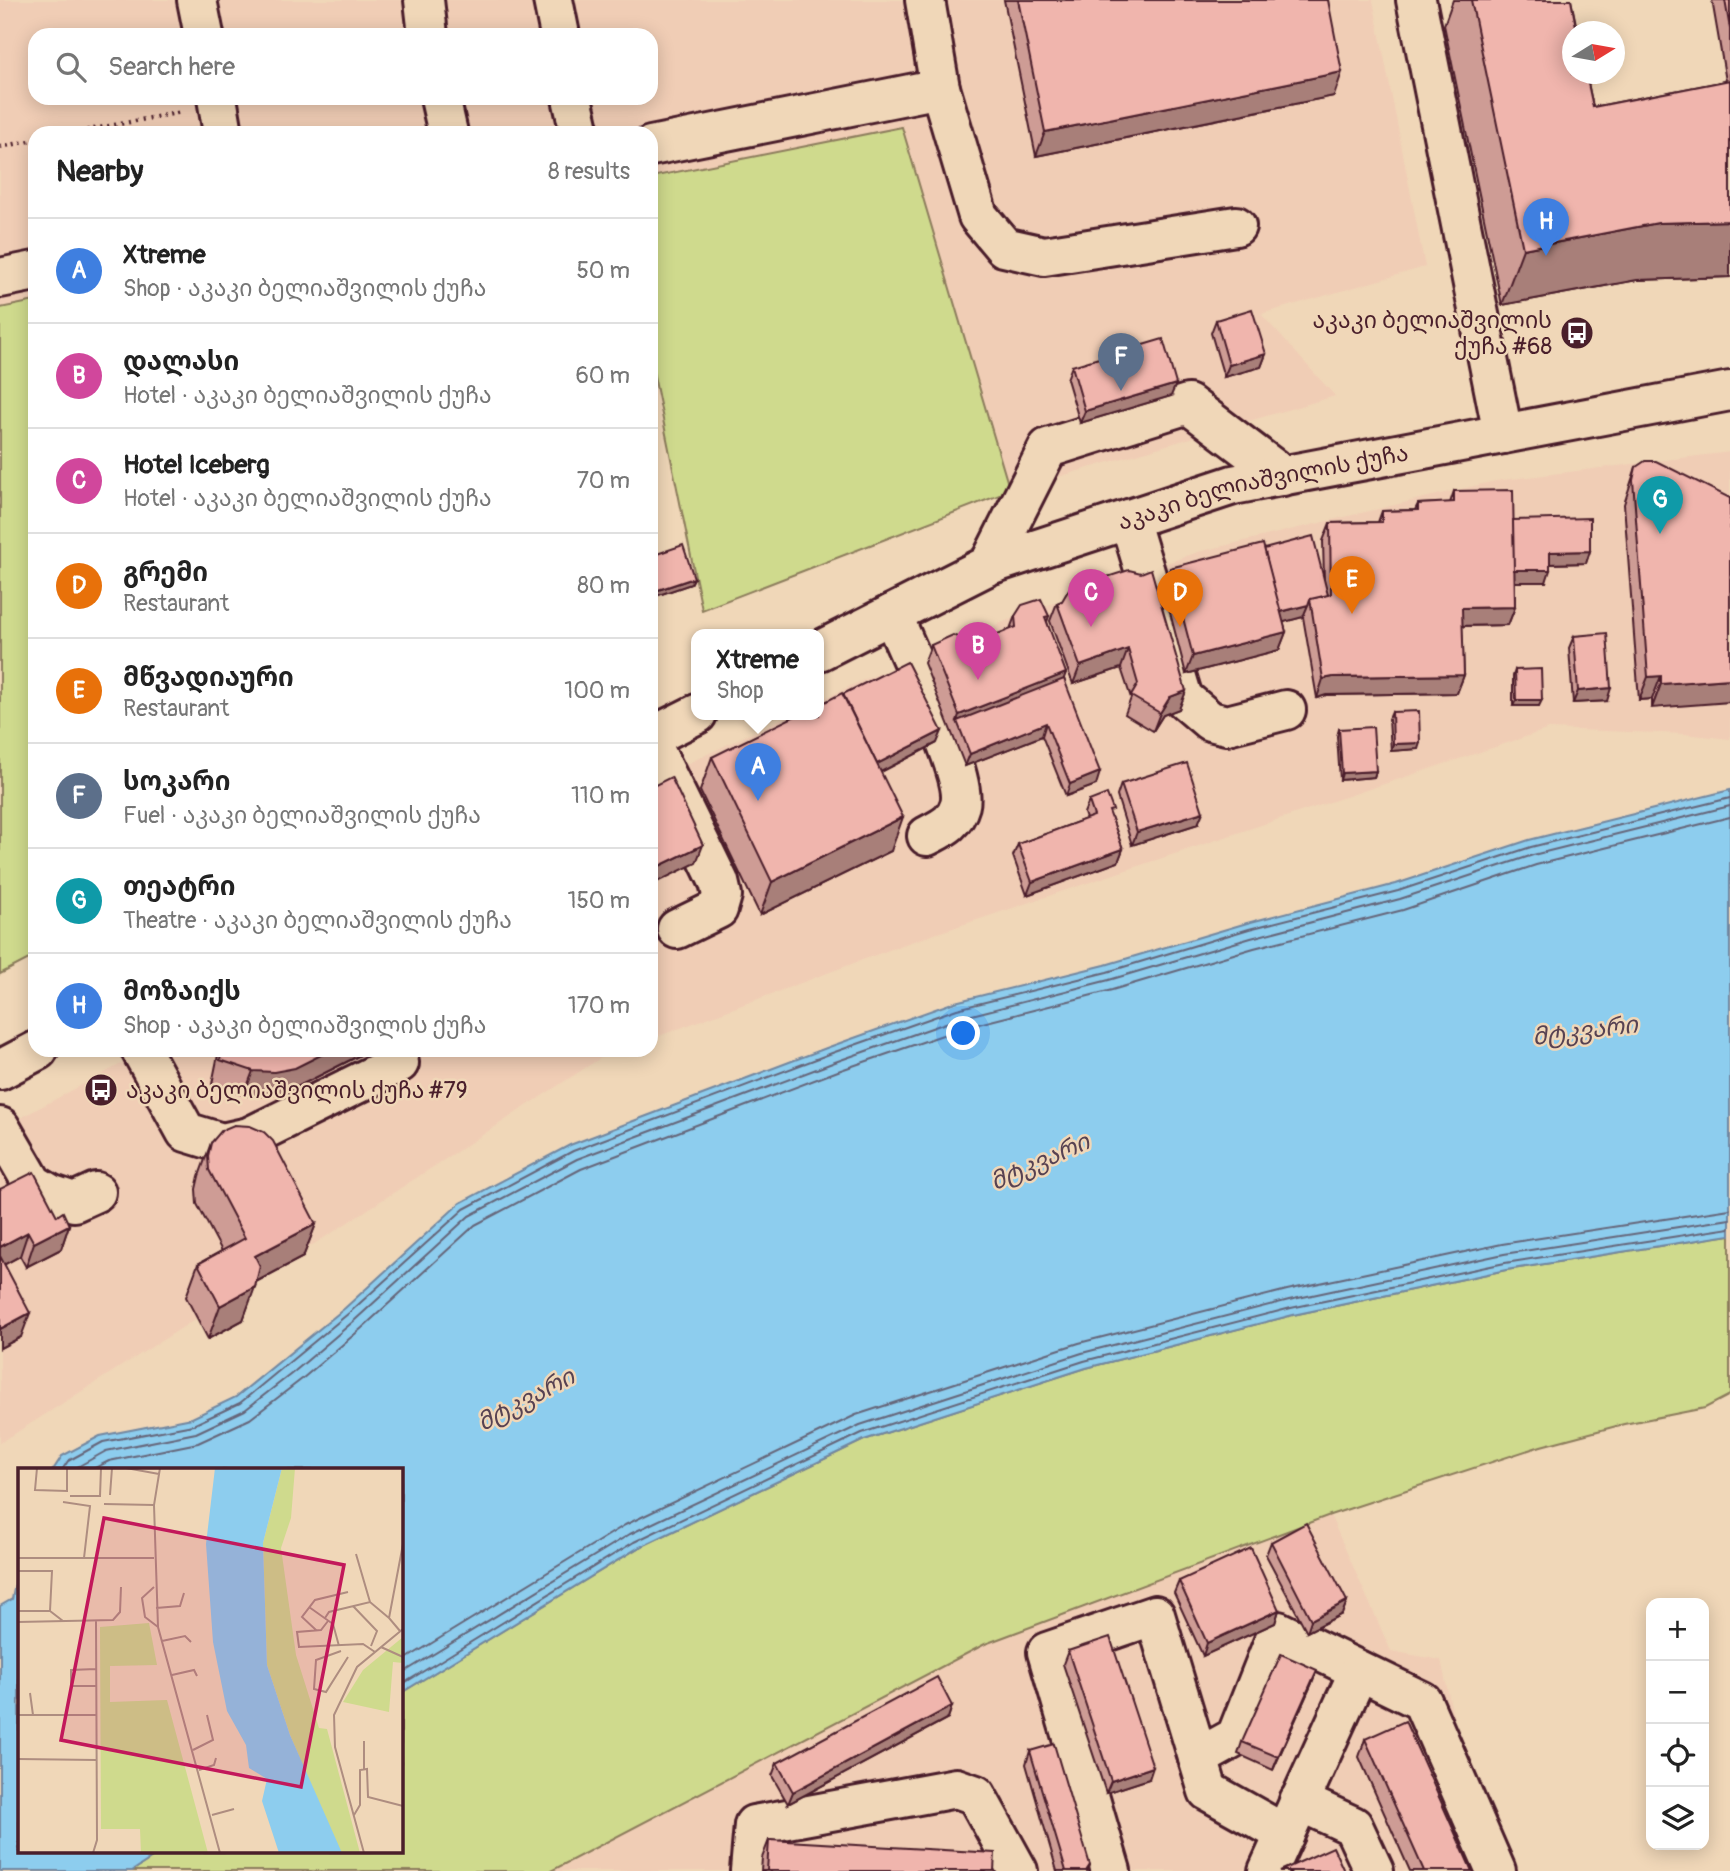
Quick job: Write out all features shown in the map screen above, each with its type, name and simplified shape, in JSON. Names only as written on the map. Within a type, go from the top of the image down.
[{"type":"main road","points":[[197,0],[203,28]]},
{"type":"main road","points":[[424,0],[427,28]]},
{"type":"main road","points":[[553,0],[559,28]]},
{"type":"main road","points":[[925,0],[940,88],[978,216],[1004,247],[1044,256],[1236,226]]},
{"type":"main road","points":[[1416,0],[1503,434]]},
{"type":"main road","points":[[658,145],[940,88]]},
{"type":"main road","points":[[441,105],[446,126]]},
{"type":"main road","points":[[573,105],[578,126]]},
{"type":"main road","points":[[0,278],[28,272]]},
{"type":"main road","name":"აკაკი ბელიაშვილის ქუჩა","points":[[824,648],[989,565],[1233,485],[1730,391]]},
{"type":"main road","points":[[989,565],[1048,449],[1188,404],[1283,476]]},
{"type":"main road","points":[[1129,519],[1183,698],[1210,720],[1227,725],[1286,710]]},
{"type":"main road","points":[[892,614],[959,779],[961,803],[951,823],[927,836]]},
{"type":"main road","points":[[658,734],[691,717]]},
{"type":"main road","points":[[658,757],[719,882],[722,895],[718,909],[677,929]]},
{"type":"main road","points":[[0,1070],[28,1055]]},
{"type":"main road","points":[[145,1057],[186,1132],[222,1143],[250,1137],[400,1063]]},
{"type":"main road","points":[[0,1127],[33,1184],[50,1194],[74,1202],[96,1192]]},
{"type":"main road","points":[[1111,1871],[1047,1652],[1155,1615],[1208,1791],[1292,1817],[1353,1826],[1374,1871]]},
{"type":"main road","points":[[1198,1758],[1236,1737],[1278,1631],[1422,1701],[1496,1871]]},
{"type":"main road","points":[[1268,1871],[1359,1671]]},
{"type":"main road","points":[[750,1871],[754,1825],[956,1788],[976,1795],[1018,1871]]},
{"type":"path","points":[[122,126],[219,112]]},
{"type":"path","points":[[0,147],[28,141]]},
{"type":"shaded area","points":[[0,0],[1373,0],[1425,267],[1261,314],[1335,396],[1010,491],[902,127],[658,176],[658,126],[28,126],[28,302],[0,308]]},
{"type":"shaded area","points":[[1730,452],[1730,739],[1685,734],[1549,729],[905,944],[658,1036],[658,778],[779,720],[824,720],[824,699],[1028,612],[1198,552],[1495,481]]},
{"type":"shaded area","points":[[134,1057],[602,1057],[333,1232],[0,1443],[0,1129]]},
{"type":"shaded area","points":[[1330,1515],[1391,1651],[1441,1660],[1487,1871],[551,1871],[985,1644]]},
{"type":"green space","points":[[902,127],[1010,491],[702,610],[658,395],[658,176]]},
{"type":"green space","points":[[28,302],[28,960],[0,974],[0,308]]},
{"type":"green space","points":[[1730,1235],[1730,1395],[1705,1408],[1624,1424],[1541,1446],[1330,1515],[985,1644],[551,1871],[132,1871],[158,1854],[402,1854],[402,1692],[638,1548],[864,1440],[1086,1368],[1293,1315],[1506,1270]]},
{"type":"water","name":"მტკვარი","points":[[1730,790],[1730,1235],[1506,1270],[1293,1315],[1086,1368],[864,1440],[638,1548],[402,1692],[402,1468],[54,1468],[62,1456],[100,1436],[192,1418],[236,1397],[345,1308],[460,1203],[570,1145],[955,1002],[1105,965],[1247,923],[1396,884],[1529,840]]},
{"type":"water","points":[[18,1570],[18,1854],[158,1854],[132,1871],[0,1871],[0,1606],[12,1599]]},
{"type":"building","points":[[1018,0],[1328,0],[1342,72],[1045,132]]},
{"type":"building","points":[[1471,0],[1571,0],[1575,21],[1562,21],[1562,84],[1588,84],[1593,107],[1730,80],[1730,221],[1658,223],[1523,249]]},
{"type":"building","points":[[1725,0],[1730,0],[1730,29]]},
{"type":"building","points":[[1252,309],[1266,354],[1229,365],[1216,320]]},
{"type":"building","points":[[1163,339],[1176,384],[1085,411],[1072,366]]},
{"type":"building","points":[[1645,461],[1656,461],[1730,498],[1730,679],[1661,684],[1661,676],[1648,677],[1633,480],[1636,467]]},
{"type":"building","points":[[1513,490],[1515,607],[1462,608],[1464,675],[1323,679],[1310,599],[1331,594],[1330,523],[1382,522],[1382,511],[1418,510],[1418,504],[1454,502],[1454,491]]},
{"type":"building","points":[[1590,518],[1590,551],[1550,552],[1550,570],[1514,570],[1513,520]]},
{"type":"building","points":[[1313,536],[1328,595],[1310,599],[1308,605],[1280,612],[1264,549]]},
{"type":"building","points":[[1263,544],[1286,632],[1193,656],[1170,568]]},
{"type":"building","points":[[683,545],[694,578],[658,590],[658,554]]},
{"type":"building","points":[[1151,569],[1186,691],[1170,697],[1160,713],[1131,696],[1138,684],[1128,649],[1080,666],[1057,603],[1062,601],[1069,589],[1129,570],[1141,573]]},
{"type":"building","points":[[1041,599],[1049,616],[1045,617],[1066,673],[959,715],[931,645],[953,635],[969,646],[1016,627],[1015,616],[1022,605]]},
{"type":"building","points":[[1607,633],[1611,688],[1578,691],[1574,636]]},
{"type":"building","points":[[907,662],[942,731],[877,764],[843,694]]},
{"type":"building","points":[[1541,669],[1542,700],[1516,700],[1515,670]]},
{"type":"building","points":[[1064,679],[1100,772],[1070,784],[1046,723],[970,754],[957,721]]},
{"type":"building","points":[[842,693],[903,817],[772,882],[712,757],[787,720],[824,720],[824,702]]},
{"type":"building","points":[[1419,711],[1420,743],[1393,744],[1392,712]]},
{"type":"building","points":[[1373,727],[1376,771],[1342,773],[1339,729]]},
{"type":"building","points":[[1187,763],[1203,812],[1137,832],[1121,784]]},
{"type":"building","points":[[671,777],[703,845],[658,867],[658,784]]},
{"type":"building","points":[[1107,794],[1113,810],[1109,811],[1123,849],[1032,882],[1018,844],[1094,816],[1089,801]]},
{"type":"building","points":[[221,1057],[317,1057],[295,1068],[274,1072],[253,1071],[220,1060]]},
{"type":"building","points":[[234,1125],[250,1126],[264,1132],[273,1141],[316,1224],[255,1256],[260,1266],[255,1287],[220,1306],[198,1264],[245,1238],[209,1170],[211,1143],[222,1130]]},
{"type":"building","points":[[34,1172],[57,1216],[63,1212],[69,1225],[34,1243],[28,1232],[0,1247],[0,1189]]},
{"type":"building","points":[[0,1256],[30,1313],[0,1329]]},
{"type":"building","points":[[1306,1523],[1347,1601],[1311,1620],[1271,1542]]},
{"type":"building","points":[[1251,1548],[1279,1610],[1207,1643],[1179,1581]]},
{"type":"building","points":[[1110,1637],[1153,1767],[1111,1781],[1068,1651]]},
{"type":"building","points":[[1281,1654],[1317,1670],[1278,1757],[1242,1742]]},
{"type":"building","points":[[937,1677],[952,1706],[793,1792],[777,1763]]},
{"type":"building","points":[[1405,1721],[1472,1871],[1424,1871],[1365,1739]]},
{"type":"building","points":[[1054,1744],[1090,1865],[1086,1871],[1066,1871],[1030,1751]]},
{"type":"building","points":[[769,1840],[995,1853],[994,1871],[767,1871]]},
{"type":"building","points":[[1333,1847],[1344,1871],[1280,1871]]},
{"type":"place","name":"მოზაიქს","points":[[1546,256]]},
{"type":"place","name":"აკაკი ბელიაშვილის ქუჩა #68","points":[[1577,333]]},
{"type":"place","name":"სოკარი","points":[[1121,391]]},
{"type":"place","name":"თეატრი","points":[[1660,534]]},
{"type":"place","name":"მწვადიაური","points":[[1352,614]]},
{"type":"place","name":"Hotel Iceberg","points":[[1091,627]]},
{"type":"place","name":"გრემი","points":[[1180,627]]},
{"type":"place","name":"დალასი","points":[[978,680]]},
{"type":"place","name":"Xtreme","points":[[758,801]]},
{"type":"place","name":"აკაკი ბელიაშვილის ქუჩა #79","points":[[101,1090]]}]
